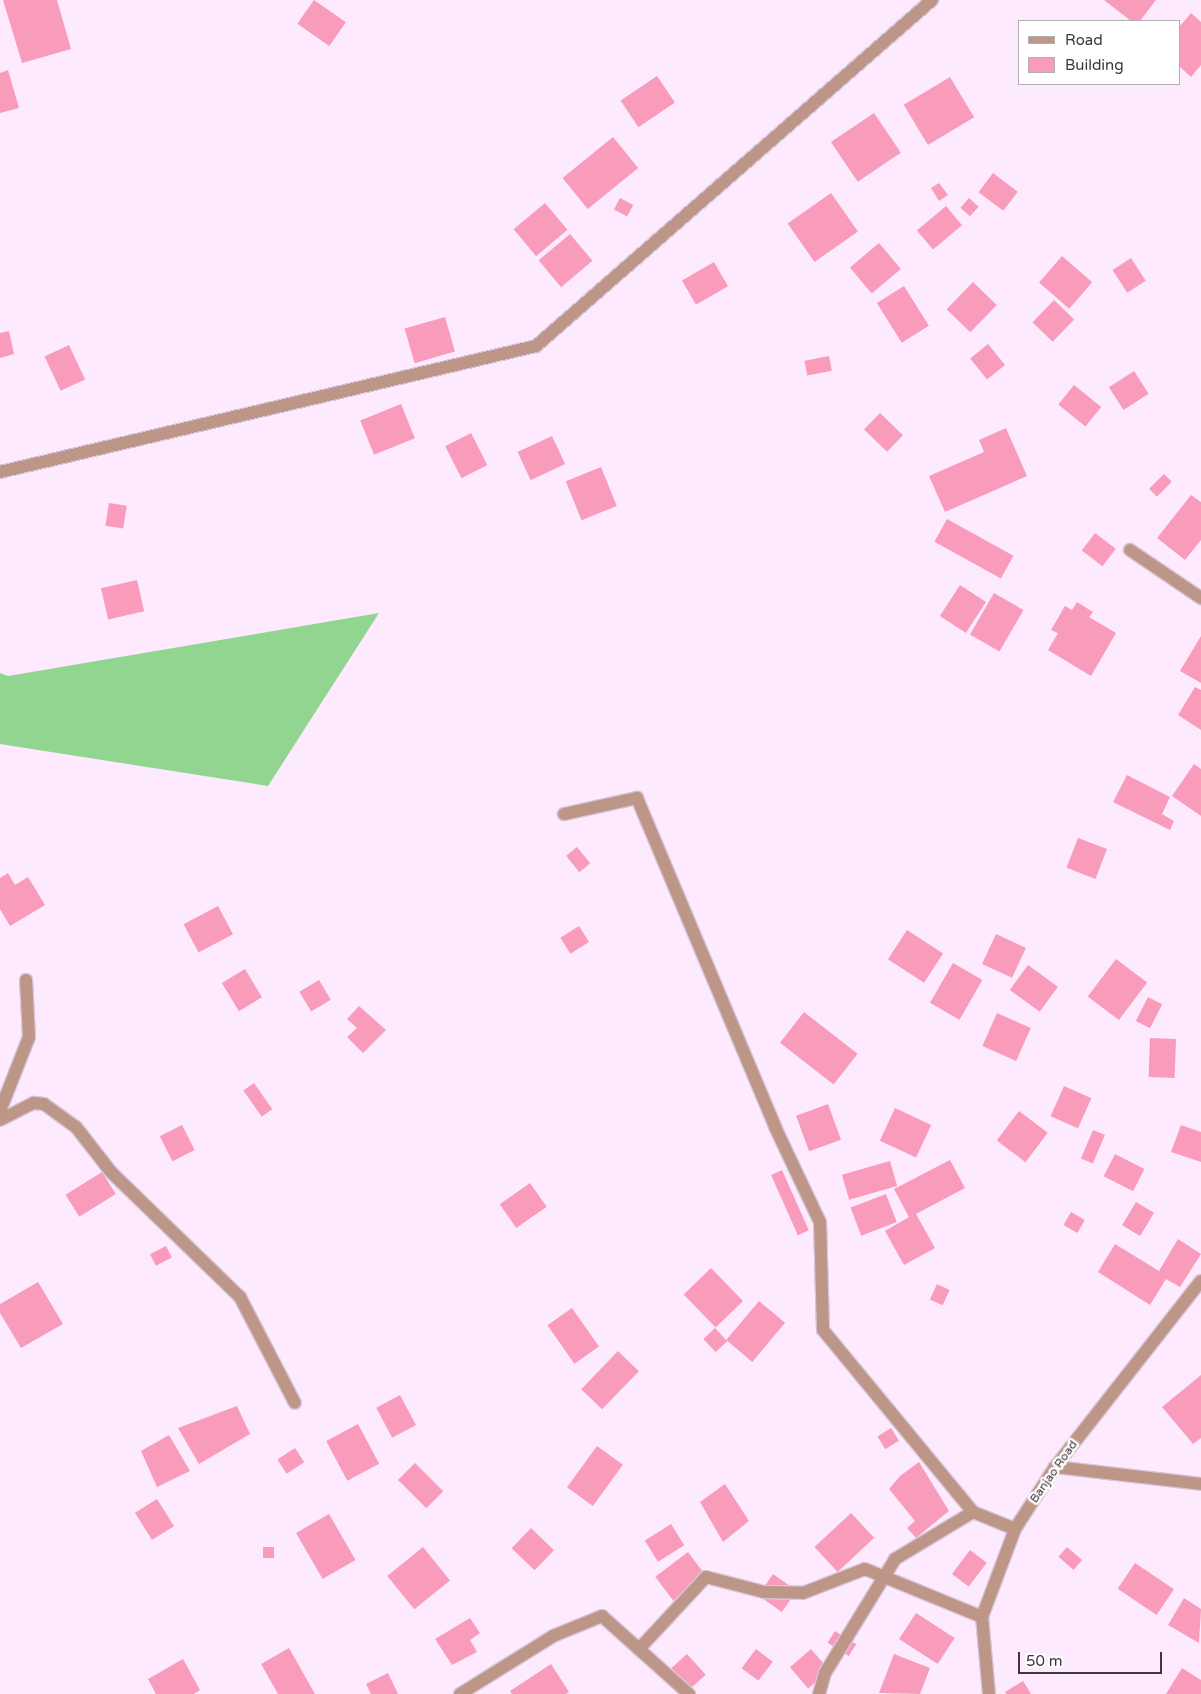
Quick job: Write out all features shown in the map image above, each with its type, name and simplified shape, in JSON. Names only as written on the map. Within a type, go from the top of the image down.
[{"type":"street","points":[[0,472],[536,346],[932,0]]},
{"type":"street","points":[[1130,550],[1201,598]]},
{"type":"street","points":[[564,814],[637,798],[775,1127],[820,1222],[823,1330],[973,1512],[1015,1529]]},
{"type":"street","points":[[0,1111],[29,1037],[26,980]]},
{"type":"street","points":[[0,1120],[34,1103],[44,1104],[76,1127],[111,1172],[240,1297],[295,1403]]},
{"type":"street","name":"Banjao Road","points":[[989,1694],[982,1617],[1015,1529],[1055,1467],[1201,1281]]},
{"type":"street","points":[[1055,1467],[1201,1484]]},
{"type":"street","points":[[819,1694],[825,1673],[886,1578],[895,1559],[973,1512]]},
{"type":"street","points":[[639,1649],[706,1576],[764,1592],[803,1593],[865,1569],[982,1617]]},
{"type":"street","points":[[460,1694],[553,1636],[602,1616],[689,1694]]},
{"type":"green space","points":[[379,613],[268,786],[0,744],[0,673],[8,676]]},
{"type":"building","points":[[3,0],[57,0],[71,49],[22,63]]},
{"type":"building","points":[[314,0],[346,22],[329,46],[297,24]]},
{"type":"building","points":[[1104,0],[1156,0],[1141,20],[1130,20]]},
{"type":"building","points":[[1191,13],[1201,22],[1201,65],[1191,77],[1181,68],[1181,25]]},
{"type":"building","points":[[8,70],[19,108],[0,113],[0,73]]},
{"type":"building","points":[[657,76],[675,103],[638,127],[621,101]]},
{"type":"building","points":[[950,77],[974,117],[928,145],[904,105]]},
{"type":"building","points":[[874,113],[901,153],[858,182],[831,142]]},
{"type":"building","points":[[613,137],[638,168],[588,209],[562,178]]},
{"type":"building","points":[[993,173],[1018,192],[1003,211],[979,192]]},
{"type":"building","points":[[939,183],[948,195],[939,201],[931,188]]},
{"type":"building","points":[[831,193],[858,232],[815,262],[788,223]]},
{"type":"building","points":[[620,198],[633,205],[627,217],[614,209]]},
{"type":"building","points":[[969,198],[979,207],[970,216],[960,208]]},
{"type":"building","points":[[545,203],[567,230],[536,256],[514,229]]},
{"type":"building","points":[[946,206],[962,225],[933,250],[917,230]]},
{"type":"building","points":[[570,234],[592,261],[561,287],[539,260]]},
{"type":"building","points":[[879,243],[901,269],[872,293],[850,267]]},
{"type":"building","points":[[1062,256],[1092,282],[1069,309],[1039,282]]},
{"type":"building","points":[[1131,258],[1146,281],[1127,293],[1113,270]]},
{"type":"building","points":[[714,262],[728,286],[696,305],[682,280]]},
{"type":"building","points":[[973,282],[997,305],[970,332],[947,309]]},
{"type":"building","points":[[904,286],[929,326],[902,343],[877,303]]},
{"type":"building","points":[[1054,300],[1074,319],[1053,342],[1032,322]]},
{"type":"building","points":[[445,317],[455,352],[415,363],[405,329]]},
{"type":"building","points":[[9,331],[14,354],[0,358],[0,333]]},
{"type":"building","points":[[988,344],[1005,365],[987,379],[970,358]]},
{"type":"building","points":[[69,345],[85,379],[61,391],[45,356]]},
{"type":"building","points":[[829,356],[832,371],[807,375],[804,361]]},
{"type":"building","points":[[1134,371],[1149,394],[1124,410],[1109,387]]},
{"type":"building","points":[[1074,385],[1101,407],[1085,426],[1058,404]]},
{"type":"building","points":[[401,404],[415,438],[374,455],[360,420]]},
{"type":"building","points":[[880,413],[903,435],[887,452],[864,430]]},
{"type":"building","points":[[1006,428],[1027,476],[945,512],[929,476],[984,452],[979,440]]},
{"type":"building","points":[[471,433],[487,465],[462,478],[445,446]]},
{"type":"building","points":[[552,436],[565,464],[531,480],[518,452]]},
{"type":"building","points":[[601,467],[617,506],[582,520],[566,481]]},
{"type":"building","points":[[1164,474],[1172,482],[1157,497],[1149,489]]},
{"type":"building","points":[[1191,495],[1201,502],[1201,540],[1185,560],[1157,538]]},
{"type":"building","points":[[109,503],[127,506],[123,529],[105,526]]},
{"type":"building","points":[[947,519],[1013,556],[1001,579],[934,542]]},
{"type":"building","points":[[1095,533],[1116,549],[1103,566],[1082,551]]},
{"type":"building","points":[[137,580],[144,611],[108,620],[101,588]]},
{"type":"building","points":[[960,585],[986,602],[966,633],[940,616]]},
{"type":"building","points":[[994,593],[1023,610],[999,652],[970,635]]},
{"type":"building","points":[[1077,602],[1093,612],[1089,617],[1116,633],[1091,676],[1048,650],[1058,633],[1051,630],[1065,606],[1072,610]]},
{"type":"building","points":[[1201,636],[1201,683],[1180,671]]},
{"type":"building","points":[[1195,687],[1201,690],[1201,730],[1178,715]]},
{"type":"building","points":[[1194,764],[1201,769],[1201,816],[1172,796]]},
{"type":"building","points":[[1127,775],[1170,797],[1162,814],[1174,821],[1170,830],[1113,802]]},
{"type":"building","points":[[1078,838],[1107,849],[1095,879],[1067,868]]},
{"type":"building","points":[[577,847],[590,863],[579,872],[566,856]]},
{"type":"building","points":[[8,873],[15,885],[28,877],[45,905],[10,926],[0,909],[0,878]]},
{"type":"building","points":[[218,906],[233,934],[199,953],[184,924]]},
{"type":"building","points":[[579,926],[589,942],[570,954],[560,938]]},
{"type":"building","points":[[907,930],[943,953],[924,983],[888,959]]},
{"type":"building","points":[[996,934],[1026,948],[1012,978],[982,964]]},
{"type":"building","points":[[1116,959],[1147,982],[1119,1020],[1088,997]]},
{"type":"building","points":[[953,963],[982,980],[959,1020],[930,1003]]},
{"type":"building","points":[[1028,965],[1058,987],[1040,1012],[1010,990]]},
{"type":"building","points":[[245,969],[262,997],[239,1011],[222,983]]},
{"type":"building","points":[[319,980],[331,1000],[311,1012],[299,992]]},
{"type":"building","points":[[1148,997],[1162,1004],[1150,1028],[1136,1021]]},
{"type":"building","points":[[359,1006],[386,1030],[363,1053],[347,1037],[357,1028],[347,1019]]},
{"type":"building","points":[[804,1012],[858,1054],[834,1085],[780,1043]]},
{"type":"building","points":[[997,1013],[1031,1028],[1016,1061],[982,1046]]},
{"type":"building","points":[[1150,1038],[1176,1039],[1175,1078],[1149,1077]]},
{"type":"building","points":[[254,1083],[272,1109],[262,1117],[243,1090]]},
{"type":"building","points":[[1064,1086],[1091,1098],[1078,1128],[1051,1116]]},
{"type":"building","points":[[828,1104],[841,1140],[809,1151],[796,1116]]},
{"type":"building","points":[[895,1108],[931,1125],[916,1158],[880,1141]]},
{"type":"building","points":[[1019,1111],[1048,1133],[1025,1162],[997,1141]]},
{"type":"building","points":[[182,1125],[195,1150],[172,1161],[160,1136]]},
{"type":"building","points":[[1181,1125],[1201,1132],[1201,1162],[1171,1152]]},
{"type":"building","points":[[1093,1130],[1105,1135],[1093,1164],[1081,1159]]},
{"type":"building","points":[[1115,1154],[1144,1169],[1133,1191],[1104,1176]]},
{"type":"building","points":[[950,1160],[965,1188],[916,1214],[935,1248],[904,1265],[885,1231],[909,1217],[894,1189]]},
{"type":"building","points":[[890,1161],[897,1186],[849,1200],[842,1175]]},
{"type":"building","points":[[782,1170],[809,1230],[798,1235],[771,1175]]},
{"type":"building","points":[[102,1172],[116,1194],[79,1217],[66,1195]]},
{"type":"building","points":[[530,1183],[547,1207],[516,1228],[500,1204]]},
{"type":"building","points":[[886,1194],[897,1222],[861,1236],[851,1208]]},
{"type":"building","points":[[1136,1202],[1154,1213],[1140,1236],[1122,1225]]},
{"type":"building","points":[[1071,1212],[1085,1220],[1077,1233],[1064,1225]]},
{"type":"building","points":[[1178,1239],[1201,1254],[1180,1287],[1166,1279],[1150,1305],[1098,1272],[1115,1244],[1159,1271]]},
{"type":"building","points":[[166,1246],[172,1258],[156,1266],[150,1254]]},
{"type":"building","points":[[711,1268],[743,1301],[716,1327],[684,1294]]},
{"type":"building","points":[[38,1282],[63,1324],[21,1348],[0,1313],[0,1304]]},
{"type":"building","points":[[937,1284],[950,1290],[943,1305],[930,1299]]},
{"type":"building","points":[[759,1301],[785,1323],[752,1362],[726,1340]]},
{"type":"building","points":[[572,1308],[599,1347],[574,1364],[547,1325]]},
{"type":"building","points":[[715,1328],[727,1341],[716,1352],[703,1339]]},
{"type":"building","points":[[618,1351],[639,1371],[602,1409],[581,1389]]},
{"type":"building","points":[[1201,1375],[1201,1438],[1193,1444],[1162,1407]]},
{"type":"building","points":[[400,1395],[416,1425],[392,1438],[376,1408]]},
{"type":"building","points":[[237,1406],[250,1434],[199,1464],[178,1428]]},
{"type":"building","points":[[358,1424],[379,1464],[347,1481],[326,1441]]},
{"type":"building","points":[[891,1428],[899,1441],[885,1449],[877,1436]]},
{"type":"building","points":[[169,1435],[190,1471],[157,1487],[141,1451]]},
{"type":"building","points":[[597,1446],[623,1465],[593,1506],[567,1487]]},
{"type":"building","points":[[295,1448],[304,1462],[287,1474],[277,1459]]},
{"type":"building","points":[[919,1462],[949,1511],[916,1538],[907,1528],[915,1521],[889,1489],[900,1476]]},
{"type":"building","points":[[415,1463],[443,1491],[426,1508],[398,1480]]},
{"type":"building","points":[[725,1484],[749,1521],[723,1542],[700,1502]]},
{"type":"building","points":[[157,1499],[174,1526],[152,1540],[135,1513]]},
{"type":"building","points":[[851,1513],[874,1538],[838,1572],[814,1547]]},
{"type":"building","points":[[329,1514],[356,1560],[323,1579],[296,1533]]},
{"type":"building","points":[[671,1524],[684,1545],[658,1562],[645,1540]]},
{"type":"building","points":[[531,1528],[554,1550],[535,1570],[512,1548]]},
{"type":"building","points":[[263,1547],[274,1547],[274,1558],[263,1558]]},
{"type":"building","points":[[423,1547],[450,1580],[414,1609],[387,1576]]},
{"type":"building","points":[[1067,1547],[1082,1560],[1074,1570],[1058,1557]]},
{"type":"building","points":[[970,1550],[987,1563],[969,1587],[952,1574]]},
{"type":"building","points":[[688,1552],[706,1576],[673,1601],[655,1577]]},
{"type":"building","points":[[1135,1563],[1174,1589],[1157,1615],[1118,1589]]},
{"type":"building","points":[[773,1574],[797,1591],[782,1612],[758,1595]]},
{"type":"building","points":[[1184,1598],[1201,1609],[1199,1643],[1168,1625]]},
{"type":"building","points":[[916,1613],[955,1638],[938,1664],[899,1639]]},
{"type":"building","points":[[470,1618],[480,1633],[470,1640],[477,1652],[452,1665],[435,1639]]},
{"type":"building","points":[[835,1631],[856,1644],[849,1656],[828,1643]]},
{"type":"building","points":[[289,1648],[315,1694],[278,1694],[261,1664]]},
{"type":"building","points":[[756,1649],[773,1662],[758,1681],[742,1668]]},
{"type":"building","points":[[811,1649],[829,1670],[808,1689],[790,1667]]},
{"type":"building","points":[[687,1654],[706,1675],[690,1689],[671,1668]]},
{"type":"building","points":[[894,1654],[930,1668],[920,1694],[879,1693]]},
{"type":"building","points":[[183,1659],[200,1690],[194,1694],[156,1694],[148,1679]]},
{"type":"building","points":[[551,1664],[569,1692],[566,1694],[512,1694],[510,1691]]},
{"type":"building","points":[[1182,1668],[1201,1680],[1201,1694],[1166,1694]]},
{"type":"building","points":[[388,1673],[398,1694],[371,1694],[366,1684]]},
{"type":"building","points":[[1023,1681],[1031,1694],[1006,1694],[1005,1692]]}]
